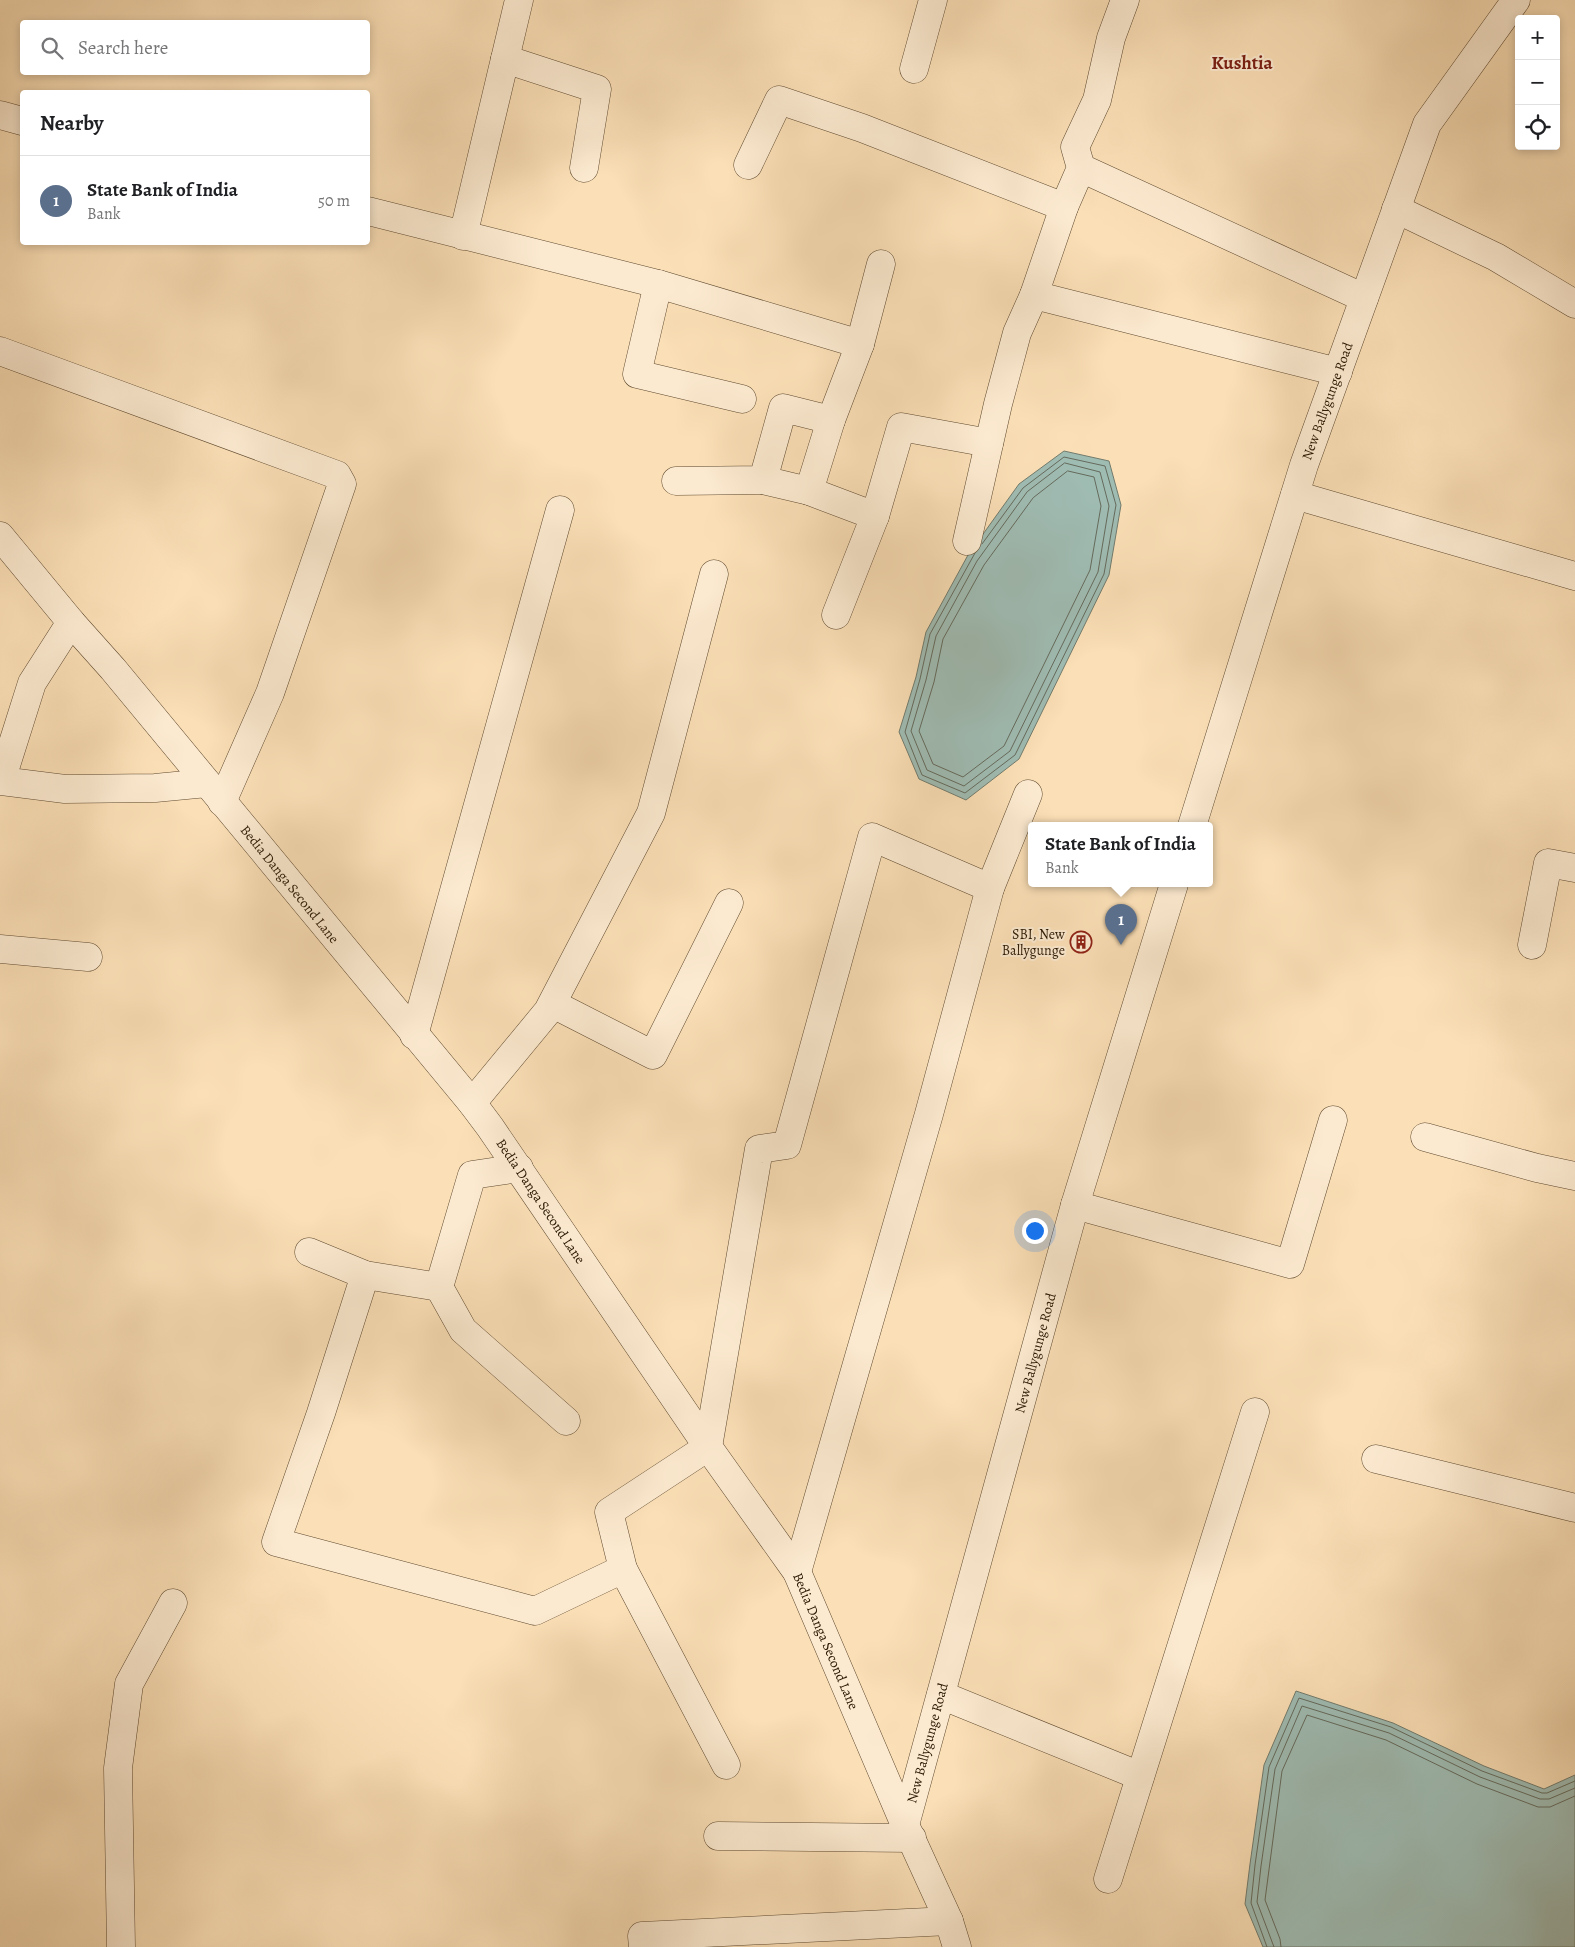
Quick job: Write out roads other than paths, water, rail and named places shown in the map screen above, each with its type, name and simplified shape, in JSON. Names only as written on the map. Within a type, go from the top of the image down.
[{"type":"street","points":[[463,236],[519,0]]},
{"type":"street","points":[[914,69],[933,0]]},
{"type":"street","points":[[967,541],[1016,332],[1034,295],[1064,207],[1081,168],[1075,146],[1097,100],[1111,38],[1125,0]]},
{"type":"street","name":"New Ballygunge Road","points":[[1193,822],[1304,465],[1427,124],[1516,0]]},
{"type":"street","points":[[505,59],[597,89],[584,168]]},
{"type":"street","points":[[748,165],[779,100],[862,128],[1064,207]]},
{"type":"street","points":[[0,115],[20,120]]},
{"type":"street","points":[[1081,168],[1364,298]]},
{"type":"street","points":[[1396,209],[1496,257],[1575,304]]},
{"type":"street","points":[[370,212],[658,284],[860,344]]},
{"type":"street","points":[[809,491],[831,420],[860,344],[881,264]]},
{"type":"street","points":[[658,284],[637,374],[742,399]]},
{"type":"street","points":[[1034,295],[1338,372]]},
{"type":"street","points":[[0,351],[337,476],[342,484],[270,694],[215,792],[154,788],[65,789],[1,781],[32,683],[70,622]]},
{"type":"street","points":[[763,480],[783,408],[831,420]]},
{"type":"street","points":[[836,615],[875,516],[901,427],[989,443]]},
{"type":"street","points":[[676,481],[763,480],[809,491],[875,516]]},
{"type":"street","points":[[1295,495],[1575,576]]},
{"type":"street","points":[[414,1035],[560,510]]},
{"type":"street","name":"Bedia Danga Second Lane","points":[[0,536],[70,622],[113,669],[472,1103],[519,1168],[708,1447],[797,1572],[908,1831],[949,1921],[957,1947]]},
{"type":"street","points":[[472,1103],[553,1004],[651,813],[714,574]]},
{"type":"street","points":[[797,1572],[929,1114],[990,888],[1028,794]]},
{"type":"street","points":[[726,1765],[623,1569],[609,1512],[708,1447],[759,1149],[787,1145],[872,838],[990,888]]},
{"type":"street","points":[[1532,945],[1548,863],[1575,868]]},
{"type":"street","name":"New Ballygunge Road","points":[[908,1831],[940,1695],[1075,1205],[1173,887]]},
{"type":"street","points":[[553,1004],[652,1055],[729,903]]},
{"type":"street","points":[[0,949],[88,956]]},
{"type":"street","points":[[1075,1205],[1290,1264],[1333,1120]]},
{"type":"street","points":[[1425,1138],[1537,1168],[1575,1176]]},
{"type":"street","points":[[519,1168],[472,1175],[439,1287],[463,1330],[566,1421]]},
{"type":"street","points":[[309,1252],[364,1275],[439,1287]]},
{"type":"street","points":[[364,1275],[321,1413],[276,1542],[535,1611],[623,1569]]},
{"type":"street","points":[[1108,1879],[1255,1412]]},
{"type":"street","points":[[1376,1459],[1575,1508]]},
{"type":"street","points":[[121,1947],[118,1768],[129,1684],[173,1603]]},
{"type":"street","points":[[940,1695],[1140,1776]]},
{"type":"street","points":[[718,1836],[908,1831]]},
{"type":"street","points":[[642,1941],[949,1921]]},
{"type":"water","points":[[1064,451],[1109,461],[1121,505],[1109,575],[1019,759],[966,800],[919,779],[899,732],[916,677],[926,632],[968,555],[1019,484]]},
{"type":"water","points":[[1296,1691],[1393,1723],[1484,1766],[1544,1789],[1575,1775],[1575,1947],[1263,1947],[1245,1904],[1250,1864],[1264,1765]]},
{"type":"place","name":"SBI, New Ballygunge","points":[[1081,942]]},
{"type":"place","name":"State Bank of India","points":[[1121,945]]},
{"type":"district","name":"Kushtia","points":[[1242,62]]}]
